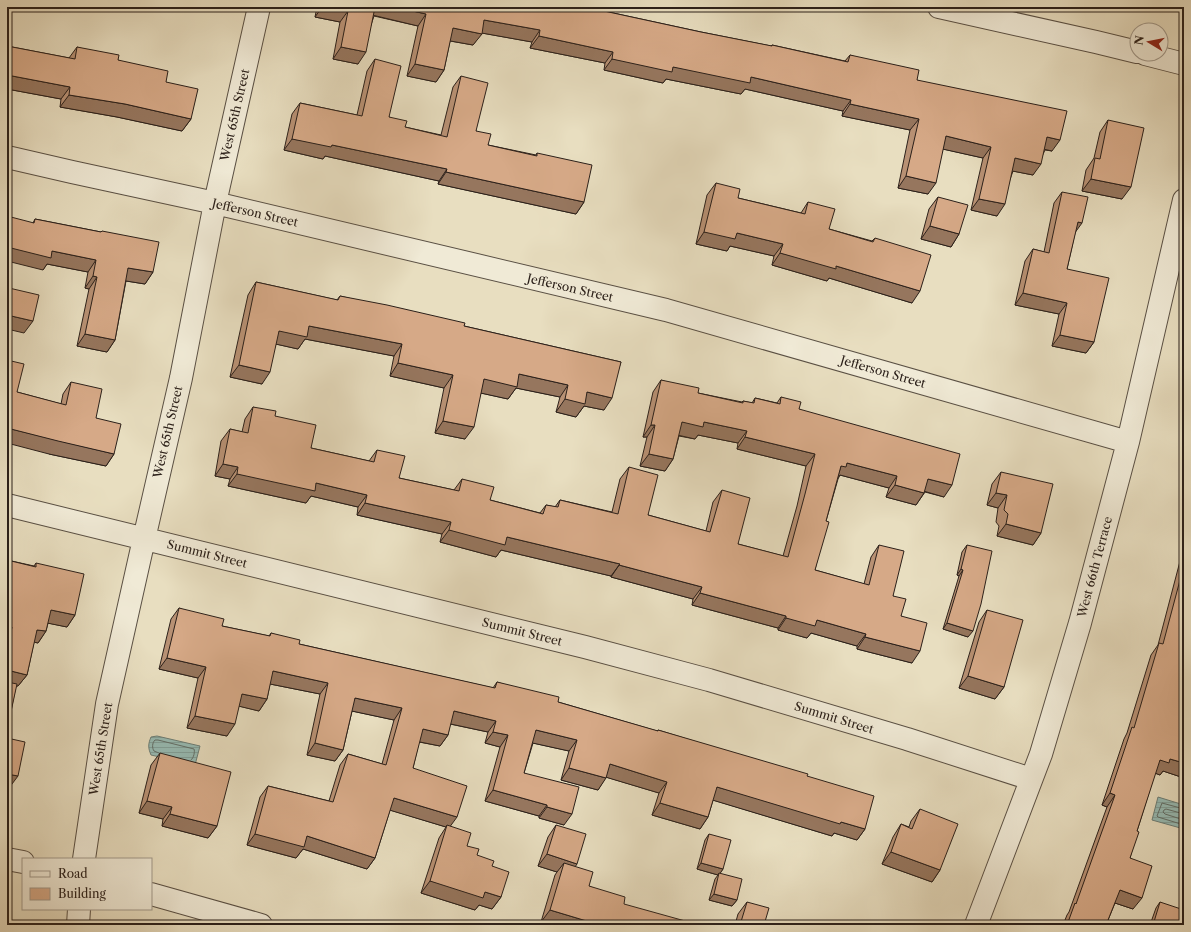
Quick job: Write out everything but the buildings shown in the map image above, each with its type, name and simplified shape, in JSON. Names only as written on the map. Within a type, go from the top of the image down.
[{"type":"street","name":"West 65th Street","points":[[84,858],[107,704],[181,378],[215,203],[259,7]]},
{"type":"street","points":[[939,7],[1129,50]]},
{"type":"street","points":[[1169,60],[1184,64]]},
{"type":"street","name":"Jefferson Street","points":[[7,156],[72,172],[215,203],[666,310],[1128,442]]},
{"type":"street","name":"West 66th Terrace","points":[[976,925],[1041,754],[1080,623],[1128,442],[1184,200]]},
{"type":"street","name":"Summit Street","points":[[7,505],[586,647],[709,680],[907,739],[1031,779]]},
{"type":"street","points":[[7,859],[22,862]]},
{"type":"street","points":[[152,894],[261,925]]},
{"type":"street","points":[[78,925],[79,910]]},
{"type":"water","points":[[157,736],[200,746],[195,765],[151,755],[149,750],[150,739],[151,737]]},
{"type":"water","points":[[1158,797],[1184,805],[1184,829],[1152,820]]}]
